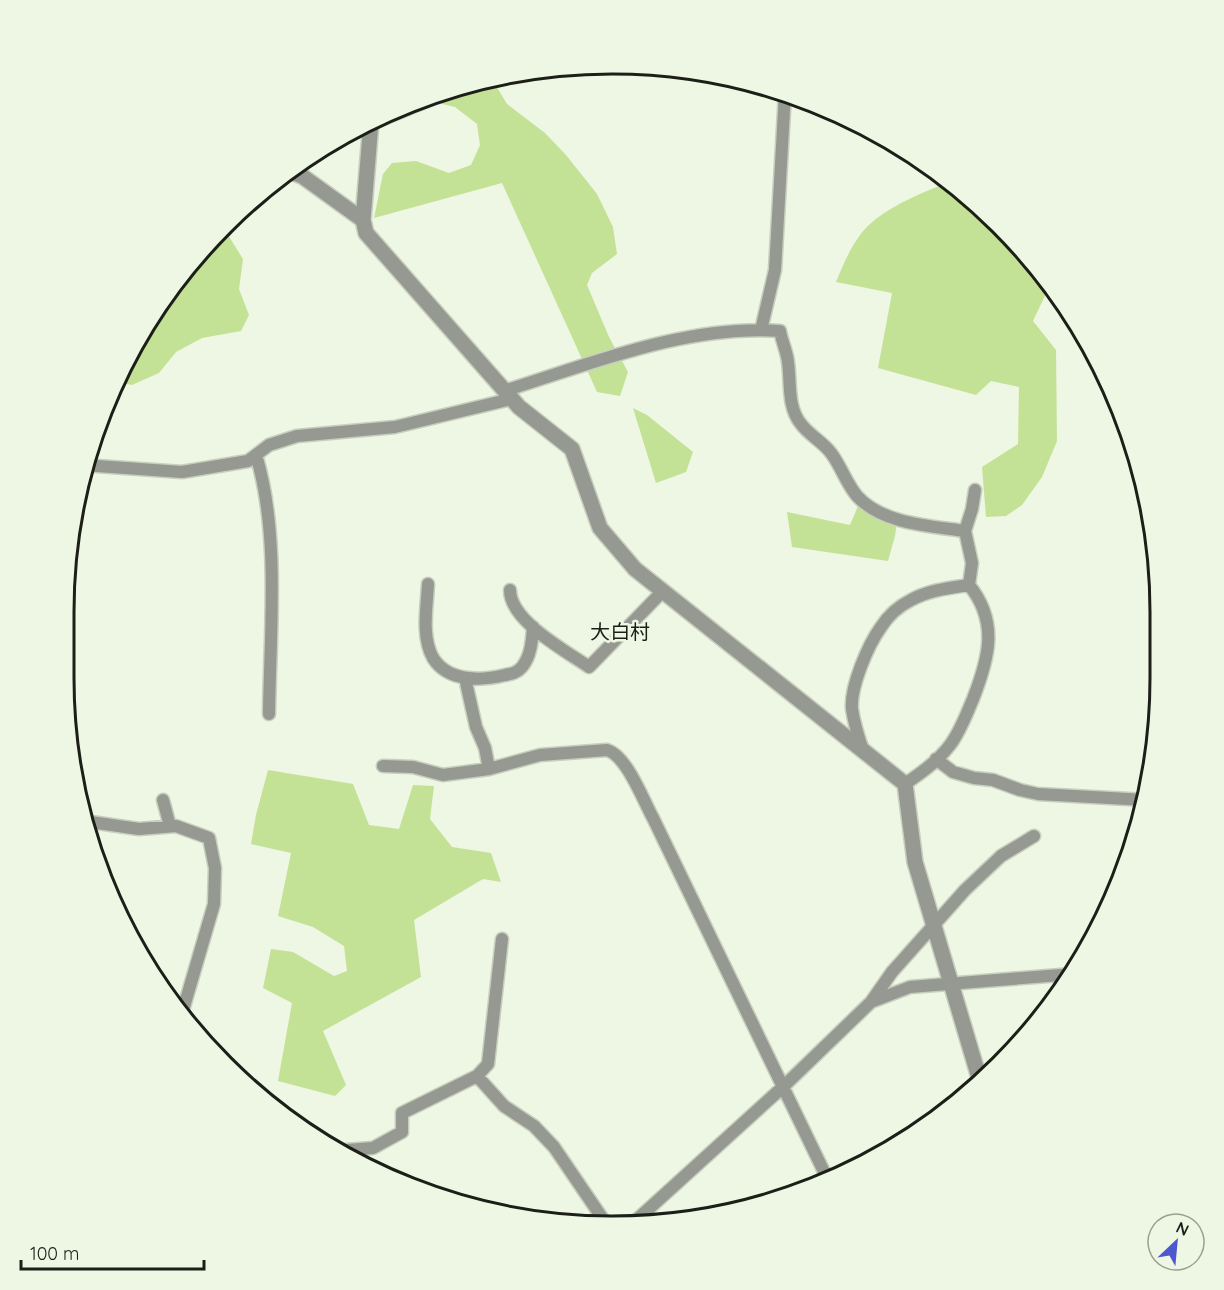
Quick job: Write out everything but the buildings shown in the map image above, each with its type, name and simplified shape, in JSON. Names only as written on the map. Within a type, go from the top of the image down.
[{"type":"street","points":[[761,330],[775,270],[784,102]]},
{"type":"street","points":[[370,131],[363,220],[366,233],[507,395],[572,449],[600,528],[634,569],[864,754],[905,784],[915,862],[978,1073]]},
{"type":"street","points":[[298,175],[363,220]]},
{"type":"street","points":[[94,466],[182,472],[248,461],[269,445],[297,436],[395,427],[507,395],[654,345],[715,334],[761,330],[780,331],[788,360],[792,408],[800,424],[831,453],[858,497],[869,507],[890,517],[928,526],[965,531]]},
{"type":"street","points":[[256,455],[263,477],[272,542],[269,714]]},
{"type":"street","points":[[905,784],[951,744],[982,675],[989,634],[984,611],[969,585],[972,563],[965,531],[975,490]]},
{"type":"street","points":[[428,584],[426,636],[432,656],[440,667],[465,678],[492,678],[516,672],[522,667],[531,648],[533,627]]},
{"type":"street","points":[[864,754],[852,707],[855,683],[880,628],[891,614],[910,600],[933,591],[969,585]]},
{"type":"street","points":[[510,590],[510,598],[533,627],[589,668],[662,592]]},
{"type":"street","points":[[465,678],[476,727],[485,748],[489,769]]},
{"type":"street","points":[[383,766],[413,767],[443,775],[489,769],[540,755],[607,750],[615,752],[642,797],[825,1173]]},
{"type":"street","points":[[936,759],[952,772],[993,780],[1038,794],[1136,799]]},
{"type":"street","points":[[164,800],[170,826]]},
{"type":"street","points":[[94,822],[139,829],[176,826],[209,838],[215,868],[214,904],[184,1005]]},
{"type":"street","points":[[642,1215],[784,1086],[871,1002],[892,972],[965,890],[1001,856],[1034,836]]},
{"type":"street","points":[[353,1150],[373,1148],[402,1132],[402,1113],[477,1076],[489,1064],[502,939]]},
{"type":"street","points":[[871,1002],[910,987],[1061,975]]},
{"type":"street","points":[[477,1076],[504,1106],[534,1126],[555,1147],[601,1216]]},
{"type":"green space","points":[[496,86],[507,104],[545,133],[597,194],[613,227],[617,254],[592,273],[587,285],[609,337],[628,372],[620,396],[597,392],[502,183],[374,218],[383,174],[392,163],[416,161],[449,173],[471,165],[480,145],[477,124],[455,107],[437,103]]},
{"type":"green space","points":[[939,186],[993,231],[1046,294],[1033,321],[1056,350],[1057,441],[1042,477],[1022,505],[1006,516],[986,517],[982,467],[1018,444],[1019,387],[991,381],[976,395],[878,368],[892,293],[836,282],[854,245],[869,225],[893,207]]},
{"type":"green space","points":[[228,235],[243,259],[239,289],[249,315],[241,331],[202,338],[176,352],[159,373],[132,385],[124,384],[164,313],[207,257]]},
{"type":"green space","points":[[633,408],[647,415],[693,452],[686,472],[656,483]]},
{"type":"green space","points":[[858,506],[897,522],[888,561],[792,547],[787,512],[850,525]]},
{"type":"green space","points":[[268,770],[353,784],[369,825],[399,829],[413,785],[434,786],[430,819],[452,847],[491,853],[501,882],[483,879],[414,920],[421,977],[323,1031],[346,1085],[335,1096],[278,1081],[292,1003],[263,988],[271,949],[293,952],[334,976],[347,971],[344,946],[313,927],[278,916],[291,853],[251,844]]},
{"type":"district","name":"大白村","points":[[620,632]]}]
